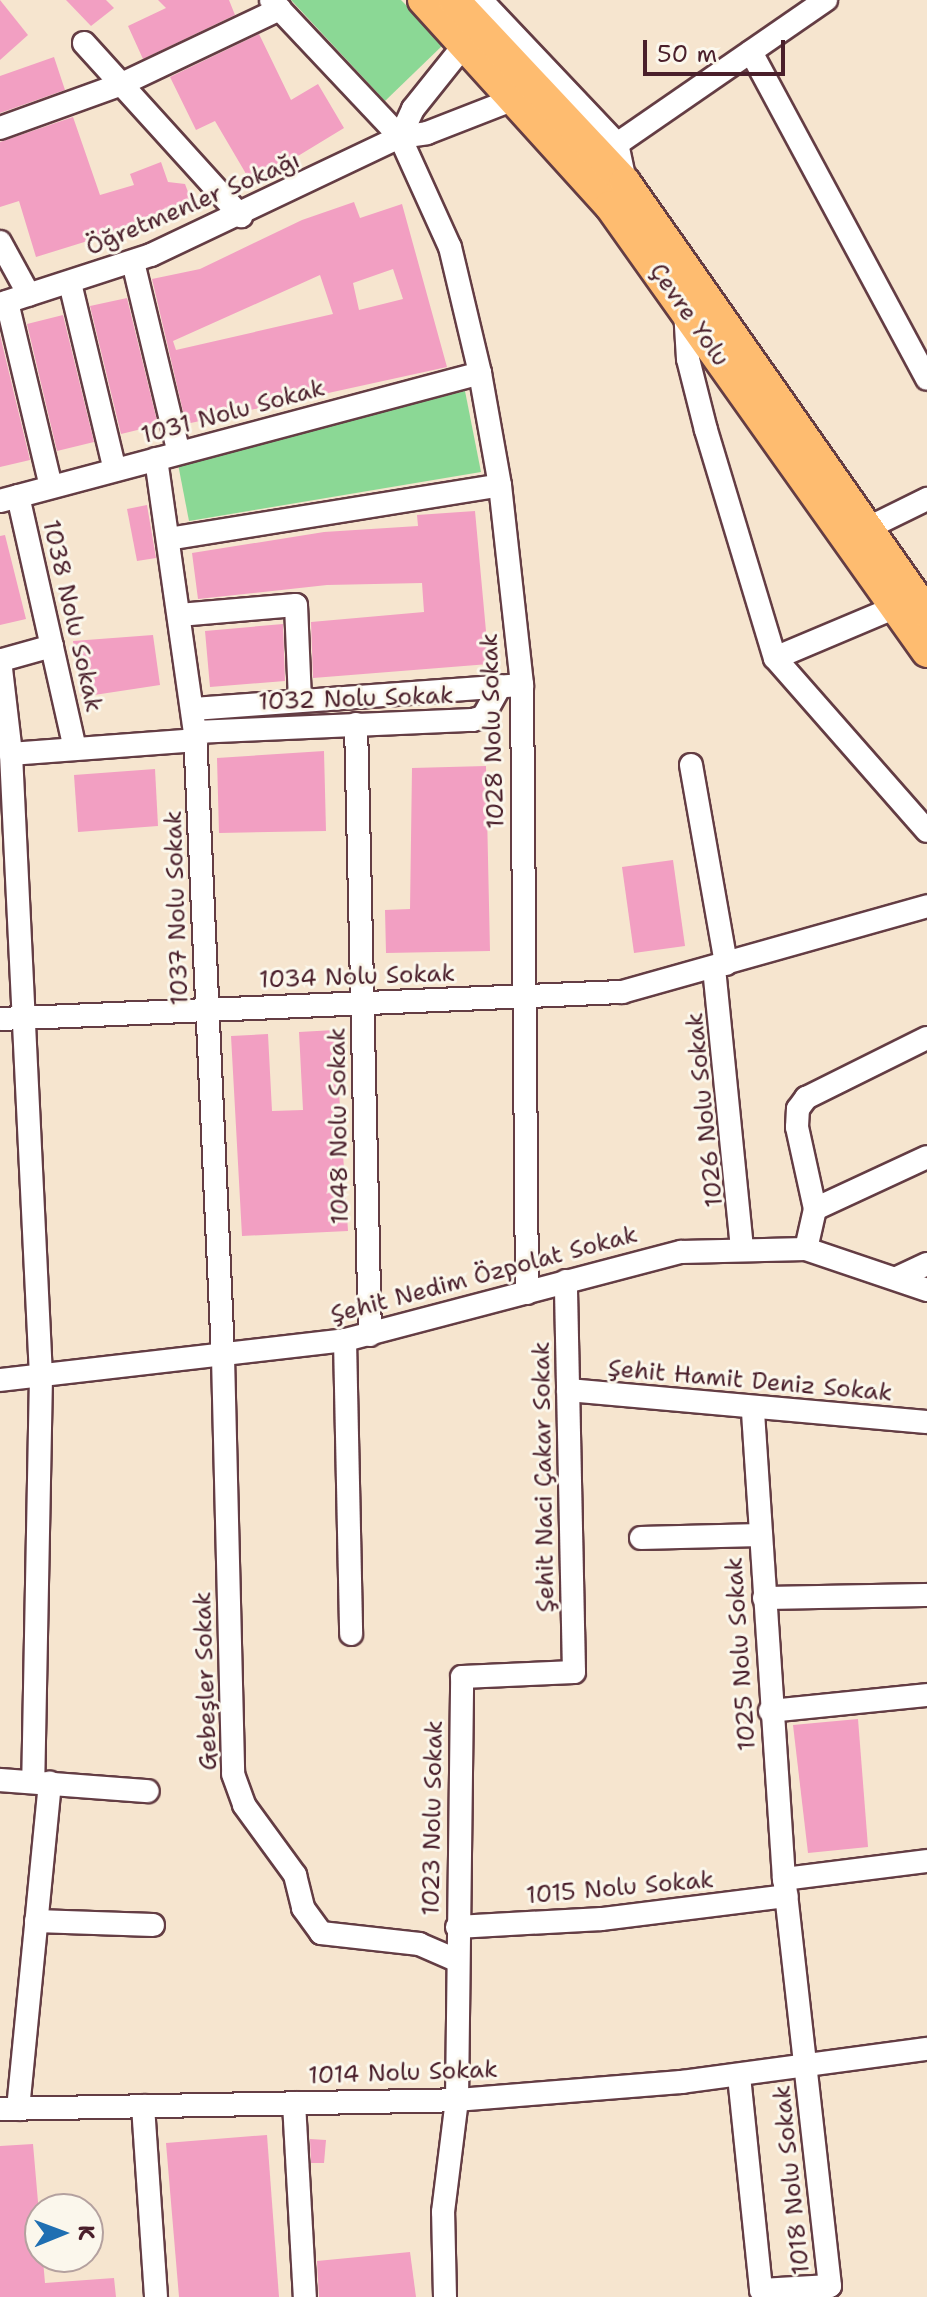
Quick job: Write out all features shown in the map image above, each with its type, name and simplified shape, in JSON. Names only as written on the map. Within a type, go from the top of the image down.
[{"type":"main road","name":"Çevre Yolu","points":[[423,0],[591,182],[685,309],[918,606]]},
{"type":"main road","name":"Çevre Yolu","points":[[454,0],[625,182],[868,528],[918,606],[927,652]]},
{"type":"street","points":[[481,0],[617,144],[625,182]]},
{"type":"street","points":[[617,144],[826,0]]},
{"type":"street","points":[[0,128],[122,84],[276,5]]},
{"type":"street","name":"1028 Nolu Sokak","points":[[276,5],[400,137],[450,247],[480,373],[500,485],[511,686],[525,996],[527,1293]]},
{"type":"street","points":[[84,43],[241,216]]},
{"type":"street","points":[[400,137],[413,109],[465,44]]},
{"type":"street","points":[[751,52],[927,379]]},
{"type":"street","name":"Öğretmenler Sokağı","points":[[3,303],[133,262],[241,216],[400,137],[427,133],[514,99]]},
{"type":"street","points":[[0,242],[29,295]]},
{"type":"street","points":[[133,262],[179,453]]},
{"type":"street","points":[[70,283],[115,470]]},
{"type":"street","points":[[3,303],[51,487]]},
{"type":"street","points":[[685,309],[688,359],[706,430],[775,658],[927,831]]},
{"type":"street","name":"1031 Nolu Sokak","points":[[9,498],[480,373]]},
{"type":"street","name":"1037 Nolu Sokak","points":[[156,459],[194,709],[223,1357]]},
{"type":"street","points":[[168,539],[500,485]]},
{"type":"street","name":"1038 Nolu Sokak","points":[[9,498],[52,646],[75,748]]},
{"type":"street","points":[[868,528],[927,499]]},
{"type":"street","points":[[179,615],[296,605],[300,701]]},
{"type":"street","points":[[775,658],[918,606]]},
{"type":"street","points":[[9,2109],[36,1921],[42,1782],[41,1376],[23,1017],[8,864],[11,754],[1,660],[52,646]]},
{"type":"street","points":[[194,709],[511,686]]},
{"type":"street","name":"1032 Nolu Sokak","points":[[11,754],[356,724],[473,720],[483,717],[511,686]]},
{"type":"street","name":"1048 Nolu Sokak","points":[[356,724],[370,1335]]},
{"type":"street","name":"1026 Nolu Sokak","points":[[691,765],[720,966],[742,1248]]},
{"type":"street","name":"1034 Nolu Sokak","points":[[0,1019],[622,992],[927,906]]},
{"type":"street","points":[[806,1249],[815,1209],[798,1109],[806,1098],[927,1038]]},
{"type":"street","points":[[815,1209],[927,1157]]},
{"type":"street","name":"Şehit Nedim Özpolat Sokak","points":[[0,1380],[223,1357],[345,1340],[681,1252],[742,1248],[806,1249],[927,1290]]},
{"type":"street","points":[[897,1278],[927,1264]]},
{"type":"street","name":"Şehit Naci Çakar Sokak","points":[[462,1677],[574,1672],[566,1281]]},
{"type":"street","points":[[345,1340],[351,1634]]},
{"type":"street","name":"Gebeşler Sokak","points":[[223,1357],[233,1774],[244,1805],[295,1875],[303,1908],[321,1933],[419,1944],[456,1960]]},
{"type":"street","name":"Şehit Hamit Deniz Sokak","points":[[568,1390],[927,1422]]},
{"type":"street","name":"1025 Nolu Sokak","points":[[753,1408],[770,1711],[806,2068]]},
{"type":"street","points":[[641,1538],[760,1535]]},
{"type":"street","points":[[764,1598],[927,1595]]},
{"type":"street","name":"1023 Nolu Sokak","points":[[456,1960],[462,1677]]},
{"type":"street","points":[[770,1711],[927,1695]]},
{"type":"street","points":[[0,1780],[148,1791]]},
{"type":"street","name":"1015 Nolu Sokak","points":[[457,1927],[602,1919],[927,1861]]},
{"type":"street","points":[[36,1921],[153,1925]]},
{"type":"street","points":[[445,2297],[443,2212],[457,2100],[456,1960]]},
{"type":"street","name":"1014 Nolu Sokak","points":[[9,2109],[457,2100],[739,2076],[927,2049]]},
{"type":"street","name":"1018 Nolu Sokak","points":[[739,2076],[761,2290],[830,2286],[806,2068]]},
{"type":"street","points":[[294,2103],[305,2297]]},
{"type":"street","points":[[143,2106],[156,2297]]},
{"type":"green space","points":[[291,0],[401,0],[444,44],[385,101]]},
{"type":"green space","points":[[465,391],[481,472],[189,521],[178,464]]},
{"type":"building","points":[[0,0],[28,35],[0,60]]},
{"type":"building","points":[[66,0],[106,0],[114,8],[91,26]]},
{"type":"building","points":[[158,0],[229,0],[235,15],[143,59],[128,26],[166,8]]},
{"type":"building","points":[[259,34],[291,100],[318,84],[344,128],[252,184],[215,121],[196,130],[170,77]]},
{"type":"building","points":[[54,57],[65,90],[0,113],[0,76]]},
{"type":"building","points":[[73,117],[100,195],[134,185],[130,174],[161,162],[168,182],[185,184],[194,208],[36,257],[19,201],[0,207],[0,142]]},
{"type":"building","points":[[354,202],[360,218],[402,204],[447,367],[186,424],[152,279],[200,269],[302,220]],"holes":[[[393,269],[403,299],[359,310],[353,283]],[[320,275],[333,314],[176,350],[173,341]]]},
{"type":"building","points":[[127,298],[158,425],[121,434],[90,306]]},
{"type":"building","points":[[63,315],[94,442],[57,451],[27,324]]},
{"type":"building","points":[[0,335],[30,460],[0,467]]},
{"type":"building","points":[[147,505],[156,558],[137,561],[127,509]]},
{"type":"building","points":[[475,511],[489,664],[313,678],[311,622],[424,612],[422,583],[327,585],[198,599],[192,553],[324,532],[418,526],[417,515]]},
{"type":"building","points":[[5,535],[26,619],[0,625],[0,536]]},
{"type":"building","points":[[283,624],[285,681],[210,687],[205,631]]},
{"type":"building","points":[[153,635],[160,685],[81,697],[73,641]]},
{"type":"building","points":[[324,751],[326,831],[219,833],[217,758]]},
{"type":"building","points":[[486,766],[490,951],[386,953],[385,910],[410,909],[412,768]]},
{"type":"building","points":[[155,769],[158,826],[78,832],[74,775]]},
{"type":"building","points":[[673,860],[685,946],[634,953],[622,867]]},
{"type":"building","points":[[335,1030],[348,1231],[242,1236],[231,1036],[268,1034],[272,1111],[303,1110],[299,1032]]},
{"type":"building","points":[[858,1719],[868,1847],[808,1853],[793,1725]]},
{"type":"building","points":[[267,2135],[279,2297],[179,2297],[166,2143]]},
{"type":"building","points":[[310,2139],[326,2140],[324,2163],[311,2163]]},
{"type":"building","points":[[33,2144],[37,2193],[24,2193],[24,2273],[44,2273],[45,2283],[114,2278],[116,2297],[0,2297],[0,2146]]},
{"type":"building","points":[[410,2252],[416,2297],[319,2297],[317,2261]]}]
